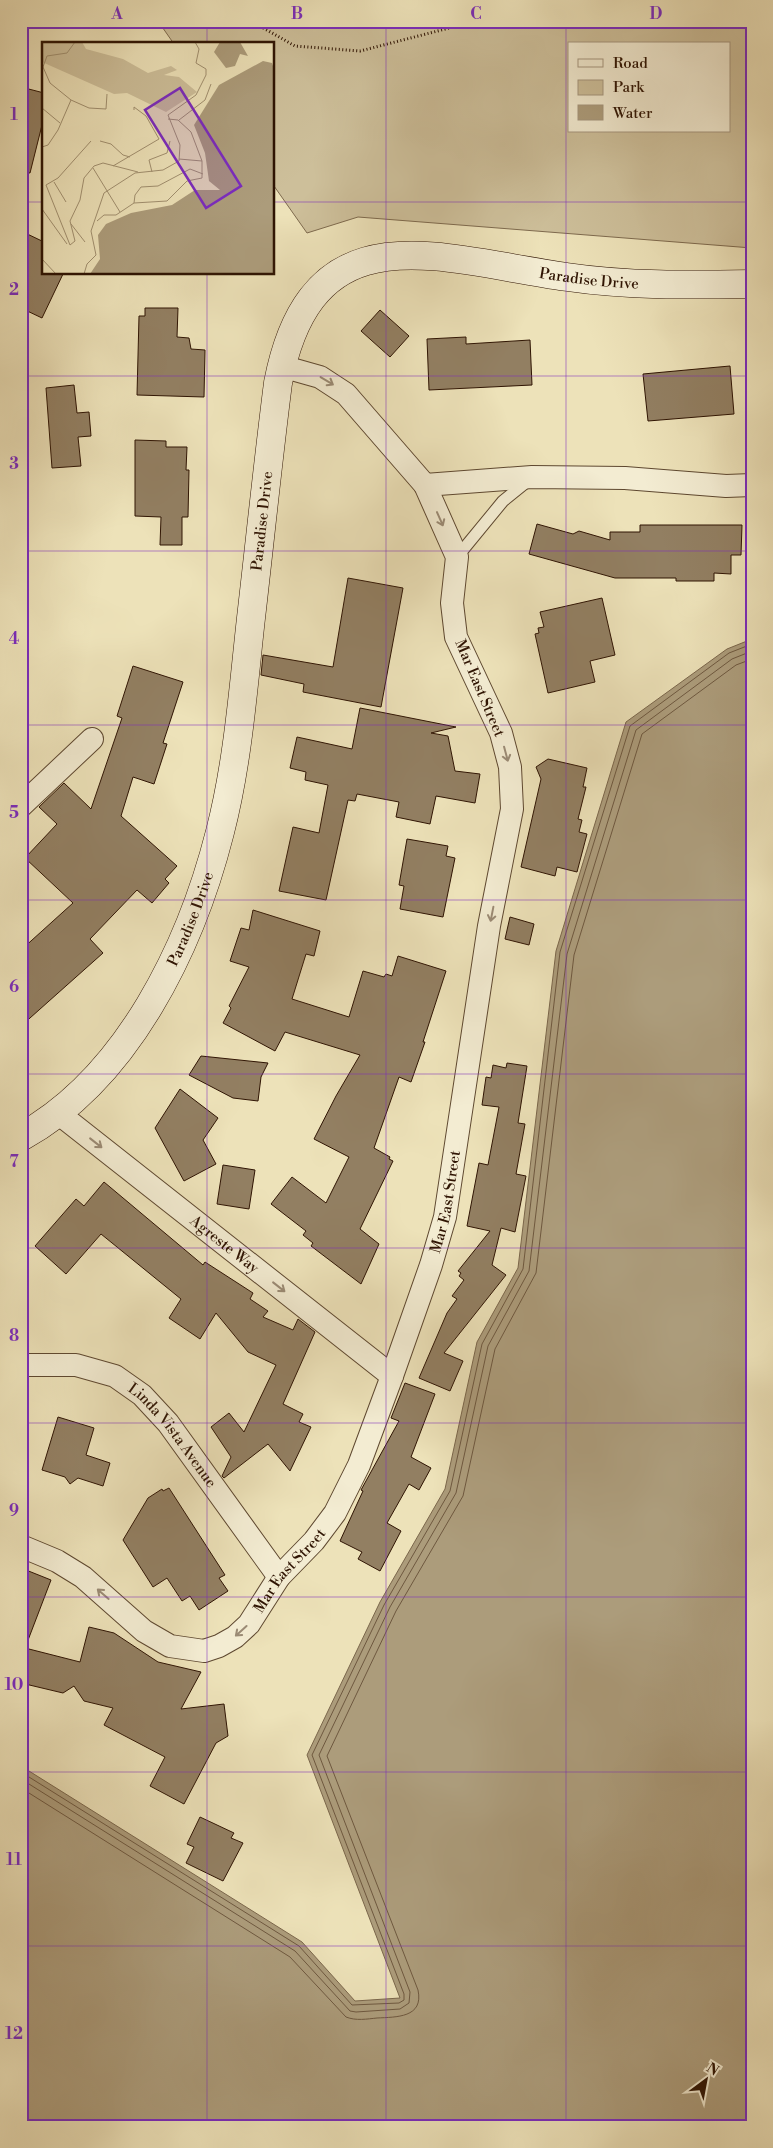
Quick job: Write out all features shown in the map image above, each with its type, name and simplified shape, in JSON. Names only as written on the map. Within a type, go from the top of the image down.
[{"type":"street","name":"Paradise Drive","points":[[21,1137],[58,1113],[85,1089],[128,1038],[168,972],[185,936],[214,856],[238,737],[281,366],[285,349],[303,309],[322,287],[344,271],[372,259],[416,254],[608,282],[687,285],[752,284]]},
{"type":"street","points":[[281,366],[320,377],[346,394],[424,485],[457,557]]},
{"type":"street","points":[[424,485],[532,477],[625,478],[726,486],[752,485]]},
{"type":"street","name":"Mar East Street","points":[[21,1546],[57,1561],[83,1577],[144,1631],[170,1646],[204,1651],[219,1646],[235,1637],[249,1624],[279,1577],[314,1541],[335,1513],[359,1465],[431,1265],[445,1217],[489,926],[512,809],[510,767],[500,733],[456,637],[452,603],[457,557]]},
{"type":"street","points":[[21,806],[92,739]]},
{"type":"street","name":"Agreste Way","points":[[58,1113],[392,1376]]},
{"type":"street","name":"Linda Vista Avenue","points":[[21,1364],[76,1365],[115,1376],[142,1396],[168,1423],[279,1577]]},
{"type":"lane","points":[[457,557],[503,501],[532,477]]},
{"type":"path","points":[[251,21],[295,46],[360,51],[465,24],[543,21]]},
{"type":"green space","points":[[158,21],[752,21],[752,248],[358,217],[307,233],[275,187],[275,42],[173,42]]},
{"type":"water","points":[[752,639],[752,2127],[21,2127],[21,1766],[302,1942],[355,2001],[400,1998],[307,1755],[380,1602],[445,1489],[477,1342],[518,1268],[556,951],[626,722],[727,649]]},
{"type":"building","points":[[21,87],[42,92],[42,125],[30,173],[21,172]]},
{"type":"building","points":[[21,231],[42,241],[42,275],[63,275],[42,318],[21,308]]},
{"type":"building","points":[[145,308],[178,308],[177,337],[189,338],[191,349],[205,350],[204,397],[137,395],[139,316],[145,316]]},
{"type":"building","points":[[380,310],[409,336],[390,357],[361,331]]},
{"type":"building","points":[[466,337],[466,344],[530,340],[532,385],[429,390],[427,339]]},
{"type":"building","points":[[730,366],[734,414],[648,421],[643,374]]},
{"type":"building","points":[[74,385],[77,413],[89,412],[91,436],[78,437],[81,466],[52,468],[46,388]]},
{"type":"building","points":[[135,440],[166,441],[166,447],[187,447],[186,470],[189,470],[188,517],[182,517],[182,545],[160,545],[161,517],[135,516]]},
{"type":"building","points":[[537,524],[573,534],[579,531],[610,540],[610,532],[640,532],[640,525],[742,525],[741,555],[731,555],[731,574],[714,573],[714,581],[676,581],[676,578],[615,578],[529,554]]},
{"type":"building","points":[[348,578],[403,588],[381,707],[303,692],[304,684],[261,675],[263,655],[333,667]]},
{"type":"building","points":[[602,598],[615,655],[590,661],[595,682],[548,693],[535,634],[539,633],[538,628],[544,627],[540,612]]},
{"type":"building","points":[[133,666],[183,682],[163,743],[167,744],[154,784],[133,777],[121,816],[177,866],[165,879],[169,883],[152,903],[137,890],[90,939],[103,953],[21,1026],[21,950],[73,903],[25,858],[57,824],[39,807],[64,783],[91,809],[122,718],[117,716]]},
{"type":"building","points":[[360,708],[456,727],[431,733],[448,736],[455,771],[480,774],[475,803],[436,796],[430,824],[396,817],[399,802],[357,794],[355,801],[348,800],[326,900],[279,891],[293,827],[319,833],[328,785],[305,780],[306,772],[290,768],[297,737],[352,749]]},
{"type":"building","points":[[548,759],[587,768],[583,787],[586,787],[578,819],[582,820],[579,832],[587,834],[577,872],[557,867],[555,876],[521,867],[541,779],[536,767]]},
{"type":"building","points":[[407,839],[448,846],[446,856],[455,858],[443,917],[400,909],[404,886],[399,885]]},
{"type":"building","points":[[253,910],[320,931],[314,956],[306,954],[292,999],[349,1017],[363,971],[384,977],[386,974],[392,976],[398,956],[446,971],[411,1082],[399,1077],[374,1148],[390,1157],[389,1159],[393,1161],[360,1229],[379,1244],[361,1284],[311,1246],[313,1243],[303,1235],[306,1231],[271,1204],[292,1177],[326,1203],[349,1157],[314,1139],[360,1055],[285,1032],[275,1051],[223,1023],[231,1008],[229,1006],[249,967],[230,961],[241,928],[249,930]]},
{"type":"building","points":[[510,917],[534,924],[529,945],[505,939]]},
{"type":"building","points":[[201,1056],[268,1063],[261,1077],[258,1101],[233,1098],[189,1075]]},
{"type":"building","points":[[507,1063],[527,1066],[518,1123],[525,1124],[516,1174],[526,1176],[515,1232],[501,1228],[492,1265],[506,1275],[444,1353],[463,1361],[450,1391],[419,1378],[447,1313],[457,1299],[452,1296],[464,1280],[459,1276],[461,1273],[458,1271],[490,1231],[467,1226],[479,1163],[488,1165],[499,1107],[482,1105],[486,1077],[491,1078],[493,1065],[506,1068]]},
{"type":"building","points":[[180,1089],[218,1118],[203,1140],[216,1164],[184,1181],[155,1128]]},
{"type":"building","points":[[223,1165],[255,1170],[249,1209],[217,1204]]},
{"type":"building","points":[[104,1182],[203,1265],[205,1262],[253,1293],[250,1299],[268,1311],[263,1317],[293,1330],[298,1319],[315,1332],[283,1404],[303,1414],[299,1422],[311,1427],[290,1471],[268,1444],[224,1478],[222,1476],[231,1457],[211,1427],[229,1413],[244,1432],[276,1365],[248,1352],[216,1313],[200,1339],[169,1318],[181,1299],[101,1234],[66,1274],[35,1246],[76,1199],[84,1206]]},
{"type":"building","points":[[405,1383],[435,1394],[411,1457],[431,1468],[419,1490],[409,1484],[387,1523],[401,1531],[380,1571],[358,1559],[362,1552],[340,1541],[363,1491],[361,1490],[399,1421],[391,1418]]},
{"type":"building","points":[[58,1417],[94,1428],[86,1455],[110,1463],[103,1486],[78,1478],[70,1484],[65,1477],[42,1470]]},
{"type":"building","points":[[169,1488],[225,1575],[219,1578],[228,1591],[199,1610],[190,1596],[182,1601],[167,1578],[153,1587],[123,1540],[148,1498],[162,1489],[163,1491]]},
{"type":"building","points":[[21,1568],[51,1580],[25,1648],[80,1662],[89,1627],[114,1633],[158,1662],[201,1672],[181,1709],[224,1704],[228,1736],[216,1743],[184,1804],[150,1786],[165,1757],[104,1725],[113,1708],[84,1701],[74,1686],[63,1693],[21,1683]]},
{"type":"building","points":[[200,1817],[234,1833],[231,1838],[243,1843],[223,1881],[186,1863],[194,1847],[187,1844]]}]
